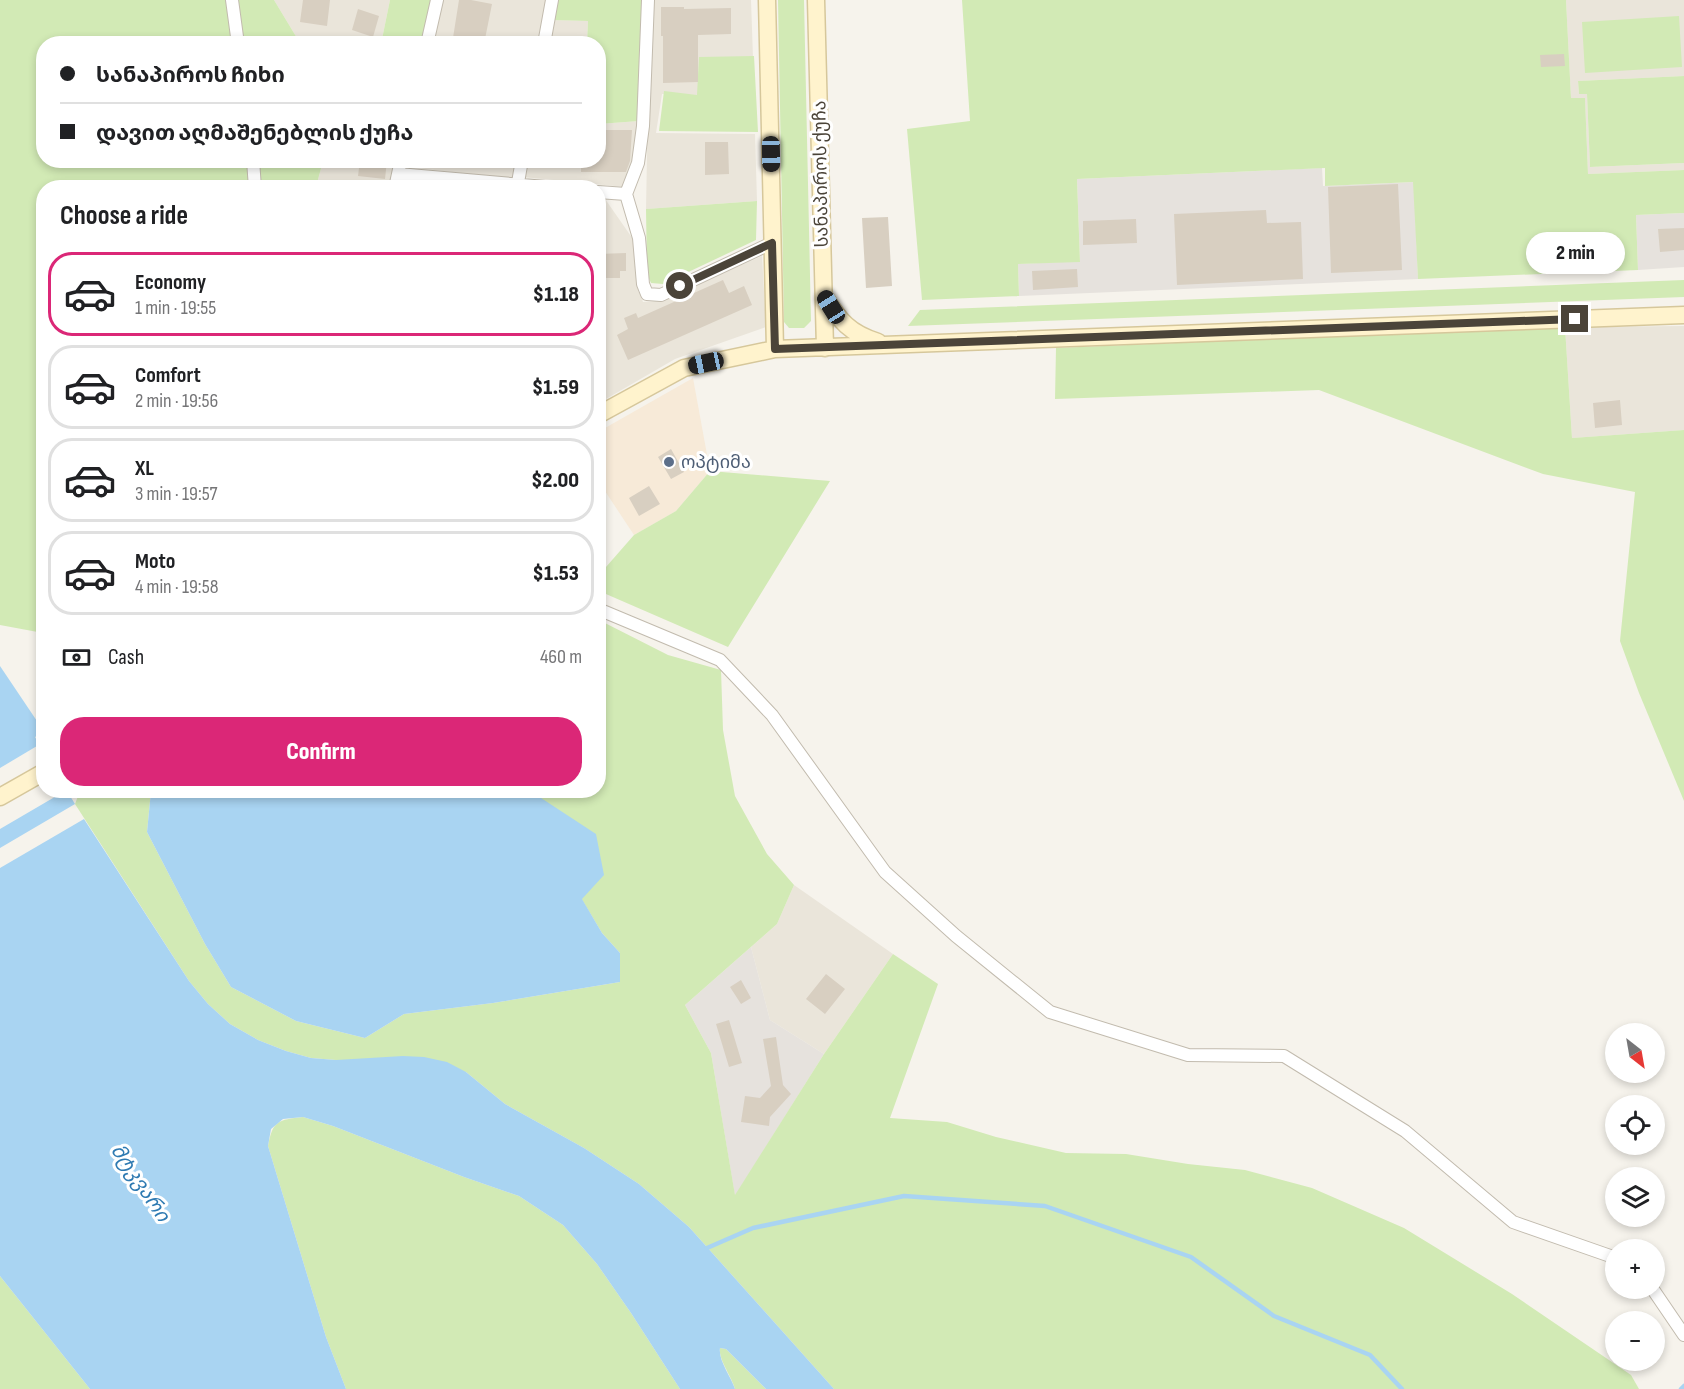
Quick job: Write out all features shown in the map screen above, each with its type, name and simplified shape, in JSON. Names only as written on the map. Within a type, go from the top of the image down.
[{"type":"main road","points":[[767,0],[775,349]]},
{"type":"main road","name":"სანაპიროს ქუჩა","points":[[816,0],[825,348]]},
{"type":"main road","points":[[824,295],[838,319],[861,337],[888,345]]},
{"type":"main road","points":[[606,411],[684,368],[775,349],[1684,315]]},
{"type":"main road","points":[[0,797],[36,777]]},
{"type":"street","points":[[231,0],[237,36]]},
{"type":"street","points":[[429,36],[437,0]]},
{"type":"street","points":[[545,36],[552,0]]},
{"type":"street","points":[[648,0],[643,126],[638,163],[626,194],[639,238],[643,284],[647,294],[661,295],[772,243]]},
{"type":"street","points":[[397,180],[399,168]]},
{"type":"street","points":[[398,174],[458,180]]},
{"type":"street","points":[[606,193],[626,194]]},
{"type":"street","points":[[606,612],[720,660],[772,715],[885,872],[956,936],[1050,1012],[1188,1055],[1284,1056],[1405,1131],[1513,1222],[1605,1254]]},
{"type":"street","points":[[1659,1299],[1684,1335]]},
{"type":"shaded area","points":[[274,0],[390,0],[383,36],[296,36]]},
{"type":"shaded area","points":[[442,0],[546,0],[539,36],[435,36]]},
{"type":"shaded area","points":[[650,0],[751,0],[753,58],[697,95],[662,94],[656,133],[755,134],[757,201],[646,209]]},
{"type":"shaded area","points":[[1566,0],[1684,0],[1684,76],[1578,81],[1579,94],[1587,94],[1590,167],[1684,163],[1684,170],[1588,174],[1585,99],[1571,99]]},
{"type":"shaded area","points":[[551,20],[588,21],[587,36],[548,36]]},
{"type":"shaded area","points":[[639,121],[637,157],[625,187],[606,185],[606,180],[554,180],[523,177],[525,168],[606,168],[606,123]]},
{"type":"shaded area","points":[[321,168],[399,168],[398,173],[454,180],[318,180]]},
{"type":"shaded area","points":[[417,168],[516,168],[514,179]]},
{"type":"shaded area","points":[[1322,168],[1323,186],[1414,182],[1418,279],[1019,296],[1018,264],[1080,261],[1077,179]]},
{"type":"shaded area","points":[[606,200],[635,242],[638,290],[643,302],[658,301],[762,256],[766,327],[675,359],[606,399]]},
{"type":"shaded area","points":[[1684,213],[1684,267],[1638,270],[1636,215]]},
{"type":"shaded area","points":[[1684,326],[1684,430],[1572,438],[1565,327]]},
{"type":"shaded area","points":[[693,378],[710,471],[676,511],[634,535],[606,493],[606,427]]},
{"type":"shaded area","points":[[794,885],[893,954],[824,1054],[770,1020],[751,947],[777,924]]},
{"type":"shaded area","points":[[751,947],[770,1020],[824,1054],[735,1196],[711,1053],[685,1005]]},
{"type":"green space","points":[[0,0],[274,0],[296,36],[36,36],[36,168],[321,168],[318,180],[36,180],[36,632],[0,625]]},
{"type":"green space","points":[[390,0],[433,0],[425,36],[383,36]]},
{"type":"green space","points":[[554,0],[643,0],[639,121],[606,123],[606,36],[587,36],[588,21],[551,20]]},
{"type":"green space","points":[[778,0],[804,0],[811,321],[804,328],[789,328],[784,322]]},
{"type":"green space","points":[[962,0],[1566,0],[1571,98],[1585,98],[1588,174],[1684,170],[1684,213],[1636,215],[1638,270],[1418,279],[1413,182],[1325,186],[1325,168],[1077,179],[1080,262],[1018,264],[1019,296],[922,300],[907,129],[970,121]]},
{"type":"green space","points":[[1679,16],[1682,67],[1585,73],[1582,22]]},
{"type":"green space","points":[[754,56],[758,132],[659,131],[664,91],[697,95],[699,57]]},
{"type":"green space","points":[[1684,76],[1684,163],[1590,167],[1587,94],[1579,94],[1578,81]]},
{"type":"green space","points":[[757,201],[756,240],[663,284],[651,283],[647,274],[646,209]]},
{"type":"green space","points":[[1684,280],[1684,297],[908,326],[920,310]]},
{"type":"green space","points":[[1565,327],[1572,438],[1684,430],[1684,801],[1620,641],[1635,492],[1543,474],[1319,390],[1055,399],[1056,348]]},
{"type":"green space","points":[[710,471],[830,481],[728,647],[606,594],[606,567],[634,535],[676,511]]},
{"type":"green space","points":[[606,624],[668,655],[721,670],[723,730],[735,796],[767,854],[794,885],[777,924],[685,1005],[711,1053],[735,1195],[824,1054],[893,954],[938,984],[890,1118],[947,1122],[996,1137],[1066,1153],[1126,1154],[1245,1170],[1312,1188],[1404,1228],[1512,1294],[1605,1357],[1605,1371],[1625,1371],[1631,1375],[1639,1389],[834,1389],[689,1227],[639,1184],[584,1148],[505,1104],[466,1072],[357,1060],[311,1058],[258,1040],[230,1024],[208,1004],[189,981],[75,804],[77,798],[150,798],[147,832],[205,944],[231,987],[296,1021],[365,1038],[404,1014],[493,1003],[620,982],[620,953],[602,933],[581,898],[539,798],[606,798]]},
{"type":"green space","points":[[303,1117],[333,1126],[519,1196],[563,1225],[597,1264],[680,1389],[346,1389],[326,1337],[268,1146],[272,1131],[278,1123]]},
{"type":"green space","points":[[0,1276],[90,1389],[0,1389]]},
{"type":"green space","points":[[720,1348],[726,1349],[766,1389],[735,1389],[721,1357]]},
{"type":"water","points":[[0,666],[36,720],[36,798],[71,798],[75,804],[0,848]]},
{"type":"water","points":[[150,798],[541,798],[596,834],[604,875],[582,899],[602,933],[620,953],[620,982],[493,1003],[404,1014],[365,1038],[296,1021],[231,987],[205,944],[147,832]]},
{"type":"water","name":"მტკვარი","points":[[84,819],[189,981],[208,1004],[230,1024],[258,1040],[311,1058],[336,1060],[424,1057],[447,1062],[466,1072],[505,1104],[584,1148],[639,1184],[689,1227],[834,1389],[766,1389],[726,1349],[720,1348],[723,1363],[735,1389],[680,1389],[597,1264],[563,1225],[519,1196],[333,1126],[303,1117],[283,1119],[271,1129],[268,1146],[326,1337],[346,1389],[90,1389],[0,1276],[0,868]]},
{"type":"pier","points":[[36,747],[36,798],[53,798],[0,829],[0,768]]},
{"type":"building","points":[[303,0],[330,0],[327,26],[300,22]]},
{"type":"building","points":[[459,0],[492,4],[486,36],[453,36]]},
{"type":"building","points":[[661,7],[731,8],[731,34],[698,35],[698,82],[663,83]]},
{"type":"building","points":[[358,9],[379,16],[373,36],[352,30]]},
{"type":"building","points":[[1564,54],[1565,66],[1541,67],[1540,55]]},
{"type":"building","points":[[606,130],[632,130],[630,161],[626,172],[581,172],[581,168],[606,168]]},
{"type":"building","points":[[705,142],[728,142],[729,174],[705,175]]},
{"type":"building","points":[[359,168],[386,168],[385,179],[358,176]]},
{"type":"building","points":[[1398,184],[1402,270],[1331,273],[1328,187]]},
{"type":"building","points":[[1266,210],[1267,223],[1301,222],[1303,279],[1177,285],[1174,214]]},
{"type":"building","points":[[888,217],[892,286],[866,288],[862,218]]},
{"type":"building","points":[[1136,219],[1137,243],[1083,245],[1083,221]]},
{"type":"building","points":[[1684,228],[1684,250],[1660,252],[1658,229]]},
{"type":"building","points":[[626,253],[626,271],[620,271],[620,278],[606,278],[606,254]]},
{"type":"building","points":[[1077,269],[1078,287],[1033,290],[1032,271]]},
{"type":"building","points":[[723,280],[729,293],[744,286],[752,305],[628,360],[617,335],[628,329],[624,318],[636,313],[638,318]]},
{"type":"building","points":[[1620,400],[1622,425],[1595,428],[1593,403]]},
{"type":"building","points":[[671,449],[684,472],[671,479],[658,457]]},
{"type":"building","points":[[649,486],[660,504],[639,516],[629,498]]},
{"type":"building","points":[[826,974],[845,989],[825,1014],[806,999]]},
{"type":"building","points":[[741,980],[751,998],[741,1004],[730,987]]},
{"type":"building","points":[[729,1020],[742,1063],[729,1067],[716,1024]]},
{"type":"building","points":[[776,1037],[783,1085],[791,1094],[770,1117],[769,1126],[741,1122],[745,1096],[760,1098],[771,1086],[763,1039]]},
{"type":"waterway","points":[[707,1248],[753,1228],[904,1196],[1045,1206],[1191,1257],[1274,1316],[1370,1355],[1402,1389]]},
{"type":"waterway","points":[[1681,1389],[1684,1386]]},
{"type":"place","name":"ოპტიმა","points":[[669,462]]},
{"type":"route","points":[[680,286],[772,243],[775,349],[1575,319]]}]
